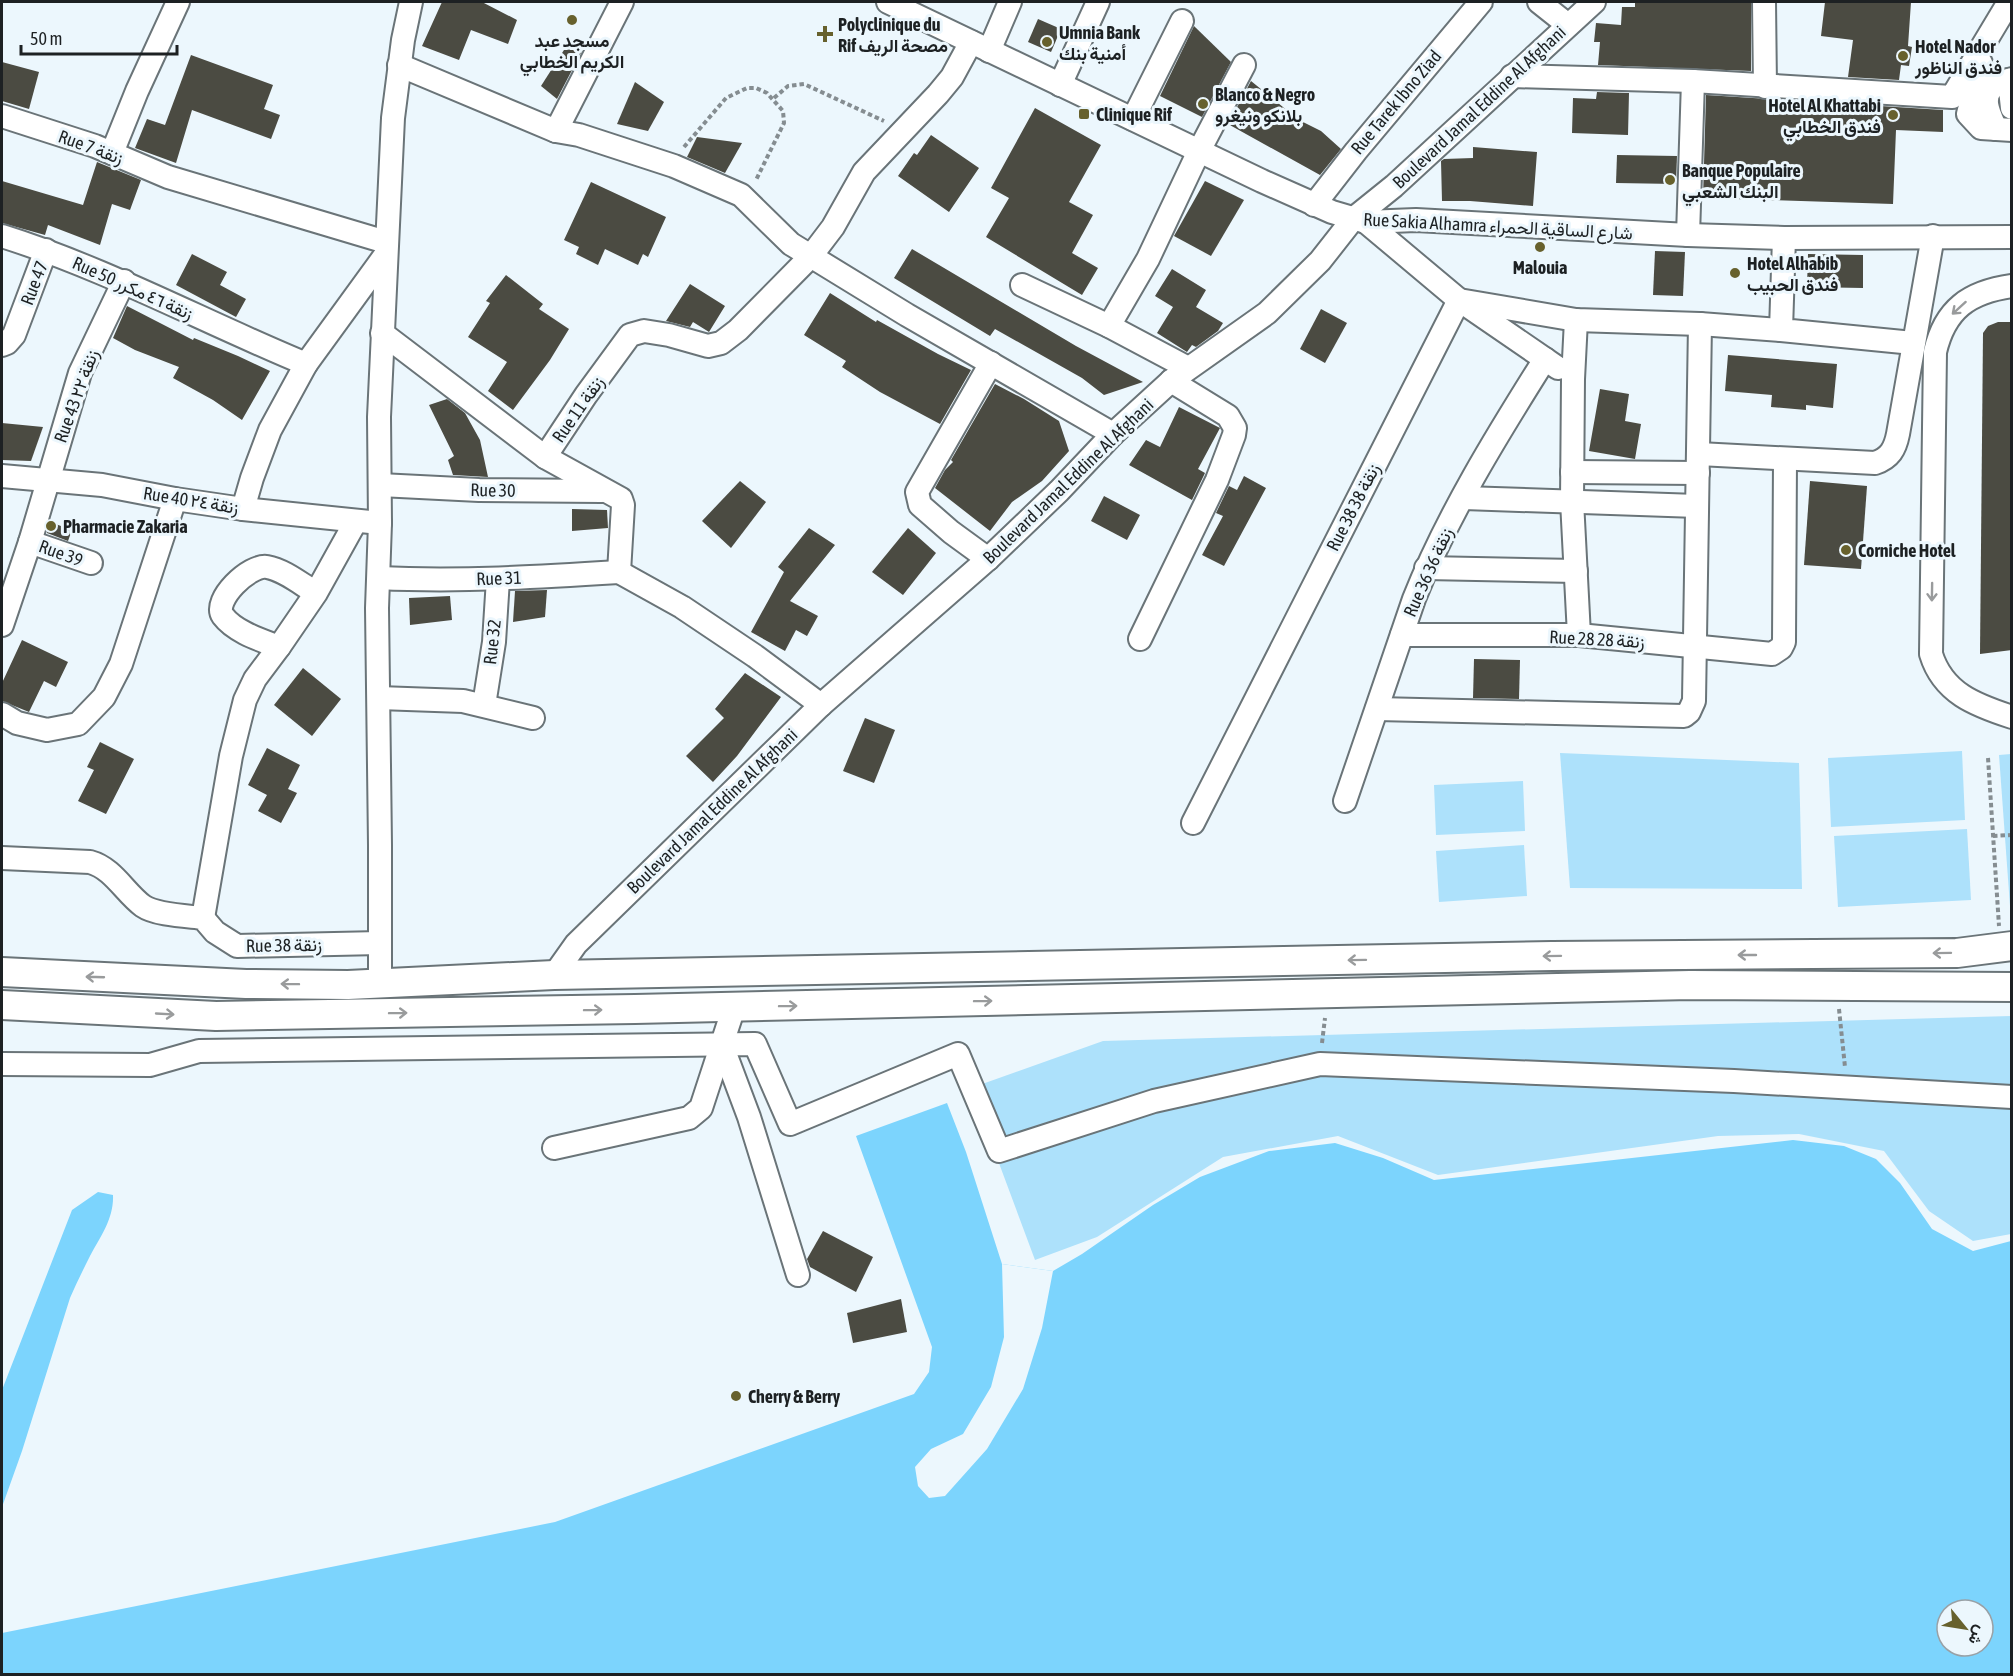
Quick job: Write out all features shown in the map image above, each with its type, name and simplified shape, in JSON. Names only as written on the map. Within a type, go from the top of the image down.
[{"type":"main road","points":[[2,972],[246,984],[380,984],[554,975],[1541,957],[1957,953],[2006,947]]},
{"type":"main road","points":[[2,1005],[216,1016],[734,1007],[1690,985],[2012,987]]},
{"type":"street","points":[[112,153],[137,91],[178,2]]},
{"type":"street","points":[[380,984],[377,608],[380,523],[379,417],[393,118],[406,16],[411,2]]},
{"type":"street","points":[[556,131],[622,2]]},
{"type":"street","name":"Rue Sakia Alhamra شارع الساقية الحمراء","points":[[888,2],[926,10],[980,46],[1314,205],[1360,220],[1416,220],[1784,238],[2012,237]]},
{"type":"street","name":"Rue 11 زنقة","points":[[545,458],[630,335],[644,331],[669,335],[708,346],[721,343],[733,334],[812,256],[833,227],[864,172],[980,46],[1010,2]]},
{"type":"street","points":[[1060,84],[1098,2]]},
{"type":"street","name":"Rue Tarek Ibno Ziad","points":[[1314,205],[1369,134],[1481,2]]},
{"type":"street","points":[[1539,2],[1569,25]]},
{"type":"street","name":"Boulevard Jamal Eddine Al Afghani","points":[[554,975],[576,944],[821,705],[988,559],[1059,491],[1113,434],[1179,375],[1276,305],[1394,186],[1594,2]]},
{"type":"street","points":[[1764,2],[1765,87]]},
{"type":"street","points":[[1512,76],[1693,81],[1952,97],[2009,2]]},
{"type":"street","points":[[1133,119],[1182,21]]},
{"type":"street","points":[[1987,38],[1968,114],[1981,128],[2004,130]]},
{"type":"street","points":[[399,65],[556,131],[579,135],[669,164],[736,192],[791,244],[907,315],[1113,434]]},
{"type":"street","points":[[1108,326],[1148,259],[1199,151],[1244,65]]},
{"type":"street","points":[[2004,130],[1986,106],[1993,86],[2010,79],[2012,108]]},
{"type":"street","points":[[1688,235],[1693,81]]},
{"type":"street","name":"Rue 7 زنقة","points":[[2,116],[112,153],[179,180],[386,248]]},
{"type":"street","points":[[1360,220],[1459,300],[1573,379]]},
{"type":"street","name":"Rue 50 زنقة ٤٦ مكرر","points":[[2,236],[46,250],[124,281],[262,346],[306,364]]},
{"type":"street","points":[[1572,472],[1699,463],[1785,460],[1875,463],[1884,460],[1895,447],[1933,236]]},
{"type":"street","points":[[1784,238],[1791,332]]},
{"type":"street","points":[[243,509],[270,430],[306,364],[386,248]]},
{"type":"street","name":"Rue 47","points":[[2,345],[14,335],[46,250]]},
{"type":"street","name":"Rue 43 زنقة ٢٢","points":[[2,625],[30,542],[80,373],[124,281]]},
{"type":"street","points":[[1022,285],[1108,326],[1179,375],[1228,416],[1235,428],[1217,480],[1140,639]]},
{"type":"street","points":[[2012,286],[1990,289],[1973,296],[1953,312],[1942,330],[1935,352],[1931,654],[1935,669],[1952,689],[1970,701],[2012,717]]},
{"type":"street","points":[[1459,300],[1576,320],[1700,324],[1913,343]]},
{"type":"street","name":"Rue 38 زنقة 38","points":[[1193,823],[1459,300]]},
{"type":"street","points":[[1576,320],[1572,501],[1579,635]]},
{"type":"street","points":[[1377,709],[1684,716],[1689,712],[1694,700],[1700,324]]},
{"type":"street","points":[[382,333],[545,458],[623,502],[619,572],[682,607],[755,656],[821,705]]},
{"type":"street","name":"Rue 36 زنقة 36","points":[[1345,801],[1426,568],[1510,415],[1545,359]]},
{"type":"street","points":[[988,559],[951,532],[920,504],[917,492],[991,363]]},
{"type":"street","name":"Rue 28 زنقة 28","points":[[1402,635],[1579,635],[1772,654],[1781,648],[1784,642],[1785,460]]},
{"type":"street","name":"Rue 40 زنقة ٢٤","points":[[2,477],[102,485],[175,500],[380,523]]},
{"type":"street","name":"Rue 30","points":[[380,485],[479,490],[607,491]]},
{"type":"street","points":[[1464,498],[1697,506]]},
{"type":"street","points":[[2,714],[17,723],[47,730],[78,724],[104,697],[121,664],[175,500]]},
{"type":"street","points":[[2,858],[90,862],[101,865],[145,908],[203,918],[231,756],[245,700],[255,679],[316,592],[356,521]]},
{"type":"street","name":"Rue 39","points":[[30,542],[91,563]]},
{"type":"street","points":[[279,647],[251,636],[224,617],[221,612],[229,591],[245,574],[263,567],[278,570],[316,592]]},
{"type":"street","points":[[1426,568],[1576,571]]},
{"type":"street","name":"Rue 31","points":[[379,578],[498,579],[619,572]]},
{"type":"street","name":"Rue 32","points":[[484,705],[494,642],[498,579]]},
{"type":"street","points":[[379,698],[464,701],[532,718]]},
{"type":"street","name":"Rue 38 زنقة","points":[[203,918],[215,932],[237,946],[380,943]]},
{"type":"street","points":[[554,1148],[689,1118],[701,1108],[734,1007]]},
{"type":"street","points":[[2,1064],[150,1065],[199,1051],[755,1044],[790,1124],[958,1054],[999,1151],[1154,1101],[1320,1064],[1734,1081],[2012,1097]]},
{"type":"street","points":[[722,1045],[749,1117],[798,1275]]},
{"type":"path","points":[[774,98],[788,86],[804,84],[903,130]]},
{"type":"path","points":[[669,164],[726,98],[747,88],[756,88],[774,98],[783,111],[784,123],[746,199]]},
{"type":"path","points":[[1988,758],[1993,836],[2006,947]]},
{"type":"path","points":[[1993,836],[2012,835]]},
{"type":"path","points":[[1838,986],[1847,1087]]},
{"type":"shaded area","points":[[1962,751],[1965,820],[1831,827],[1828,758]]},
{"type":"shaded area","points":[[1560,753],[1799,763],[1802,889],[1570,888]]},
{"type":"shaded area","points":[[2011,754],[2012,905],[2010,906],[1999,755]]},
{"type":"shaded area","points":[[1523,781],[1525,831],[1436,835],[1434,785]]},
{"type":"shaded area","points":[[1967,829],[1971,900],[1838,907],[1834,836]]},
{"type":"shaded area","points":[[1524,845],[1527,896],[1439,902],[1436,851]]},
{"type":"shaded area","points":[[2011,1016],[2011,1234],[1973,1241],[1929,1211],[1884,1151],[1799,1134],[1718,1136],[1438,1175],[1338,1136],[1223,1157],[1097,1237],[1035,1260],[971,1088],[1103,1041]]},
{"type":"shaded area","points":[[947,1103],[966,1152],[1002,1264],[1053,1271],[1200,1177],[1269,1151],[1335,1143],[1383,1158],[1434,1180],[1793,1140],[1844,1146],[1876,1159],[1900,1183],[1932,1229],[1973,1251],[2011,1241],[2011,1674],[2,1674],[2,1633],[555,1522],[914,1394],[929,1372],[932,1347],[856,1136]]},
{"type":"shaded area","points":[[98,1192],[113,1195],[109,1219],[70,1298],[2,1507],[2,1390],[72,1210]]},
{"type":"pier","points":[[1002,1264],[1053,1271],[1042,1328],[1023,1389],[987,1449],[945,1496],[929,1498],[918,1486],[915,1467],[931,1449],[963,1434],[991,1387],[1004,1337]]},
{"type":"building","points":[[442,2],[482,2],[517,20],[508,44],[471,30],[459,60],[422,46]]},
{"type":"building","points":[[1635,2],[1751,2],[1751,71],[1598,65],[1600,42],[1594,42],[1596,23],[1621,25],[1622,7],[1635,7]]},
{"type":"building","points":[[1825,2],[1911,2],[1908,46],[1912,47],[1909,66],[1901,65],[1899,80],[1848,77],[1853,40],[1821,36]]},
{"type":"building","points":[[1038,19],[1061,29],[1051,52],[1028,42]]},
{"type":"building","points":[[1194,26],[1231,62],[1202,117],[1160,96]]},
{"type":"building","points":[[571,39],[584,47],[557,99],[541,86]]},
{"type":"building","points":[[191,55],[273,85],[264,109],[280,115],[271,139],[192,110],[176,163],[135,148],[147,119],[165,125]]},
{"type":"building","points":[[2,62],[39,72],[29,109],[2,101]]},
{"type":"building","points":[[1251,81],[1299,120],[1321,131],[1341,149],[1320,175],[1228,124]]},
{"type":"building","points":[[635,82],[664,102],[648,131],[617,124]]},
{"type":"building","points":[[1597,92],[1629,93],[1628,135],[1572,133],[1573,98],[1596,99]]},
{"type":"building","points":[[1706,95],[1943,110],[1943,132],[1896,130],[1893,204],[1703,198]]},
{"type":"building","points":[[1035,108],[1101,145],[1069,202],[1093,215],[1072,253],[1098,268],[1082,295],[986,237],[1009,198],[991,188]]},
{"type":"building","points":[[931,135],[979,168],[949,212],[898,176],[914,153],[917,155]]},
{"type":"building","points":[[697,137],[742,143],[725,173],[687,157]]},
{"type":"building","points":[[1473,147],[1537,152],[1533,206],[1442,201],[1441,161],[1473,158]]},
{"type":"building","points":[[1617,155],[1677,156],[1676,184],[1616,183]]},
{"type":"building","points":[[97,162],[141,180],[130,210],[112,204],[100,245],[48,225],[45,235],[2,223],[2,181],[83,205]]},
{"type":"building","points":[[1205,181],[1244,200],[1211,256],[1174,236]]},
{"type":"building","points":[[591,182],[666,217],[648,257],[643,254],[638,265],[605,249],[598,265],[576,254],[579,247],[564,240]]},
{"type":"building","points":[[912,249],[1076,346],[1143,382],[1104,395],[1082,378],[995,329],[990,336],[894,278]]},
{"type":"building","points":[[1655,251],[1685,252],[1683,296],[1653,295]]},
{"type":"building","points":[[192,254],[227,272],[220,285],[246,299],[236,317],[176,285]]},
{"type":"building","points":[[1808,254],[1863,255],[1863,288],[1807,287]]},
{"type":"building","points":[[1172,269],[1206,290],[1196,307],[1223,323],[1218,331],[1196,347],[1192,345],[1187,352],[1157,333],[1173,307],[1155,296]]},
{"type":"building","points":[[506,275],[543,304],[539,309],[569,329],[550,360],[513,410],[488,391],[507,362],[468,337],[490,303],[486,301]]},
{"type":"building","points":[[690,284],[725,306],[709,332],[693,322],[690,327],[666,321]]},
{"type":"building","points":[[830,293],[876,322],[877,320],[971,370],[940,424],[880,392],[842,367],[846,361],[804,335]]},
{"type":"building","points":[[127,306],[193,340],[194,338],[270,371],[242,420],[213,400],[173,378],[179,367],[135,350],[113,338]]},
{"type":"building","points":[[1321,309],[1347,323],[1325,363],[1300,349]]},
{"type":"building","points":[[1998,322],[2012,322],[2012,650],[1980,654],[1983,333],[1988,326]]},
{"type":"building","points":[[1728,355],[1837,364],[1833,408],[1806,405],[1806,410],[1771,407],[1772,395],[1725,391]]},
{"type":"building","points":[[995,384],[1059,421],[1069,451],[1042,481],[1012,502],[990,531],[935,488],[945,470],[953,462],[951,460]]},
{"type":"building","points":[[1600,389],[1629,394],[1625,421],[1641,424],[1635,459],[1589,451]]},
{"type":"building","points":[[447,399],[465,413],[480,440],[488,477],[453,475],[448,460],[454,456],[429,405]]},
{"type":"building","points":[[1179,407],[1220,428],[1198,469],[1205,473],[1192,500],[1129,465],[1146,440],[1160,447]]},
{"type":"building","points":[[2,423],[43,427],[31,461],[2,460]]},
{"type":"building","points":[[1244,476],[1266,488],[1224,566],[1202,555],[1223,516],[1216,513],[1229,486],[1237,490]]},
{"type":"building","points":[[740,481],[766,502],[731,548],[702,521]]},
{"type":"building","points":[[1810,481],[1867,486],[1861,569],[1804,565]]},
{"type":"building","points":[[1104,496],[1140,515],[1127,540],[1091,521]]},
{"type":"building","points":[[572,509],[607,510],[608,528],[572,531]]},
{"type":"building","points":[[50,522],[72,530],[68,541],[47,533]]},
{"type":"building","points":[[809,528],[835,545],[790,601],[818,616],[807,636],[796,630],[785,651],[751,632],[784,572],[778,567]]},
{"type":"building","points":[[908,528],[936,553],[903,595],[872,572]]},
{"type":"building","points":[[547,590],[545,617],[513,622],[515,591]]},
{"type":"building","points":[[450,596],[452,620],[410,625],[409,598]]},
{"type":"building","points":[[22,640],[68,662],[56,687],[44,681],[29,712],[2,701],[2,683]]},
{"type":"building","points":[[1474,659],[1520,660],[1519,699],[1473,698]]},
{"type":"building","points":[[303,668],[341,699],[312,736],[274,705]]},
{"type":"building","points":[[745,673],[781,697],[737,756],[713,782],[686,756],[724,718],[715,709]]},
{"type":"building","points":[[865,718],[895,730],[874,783],[843,771]]},
{"type":"building","points":[[100,742],[134,759],[106,814],[78,801],[94,770],[87,767]]},
{"type":"building","points":[[267,748],[300,765],[288,789],[297,793],[281,823],[258,811],[267,795],[248,785]]},
{"type":"building","points":[[823,1231],[873,1257],[856,1292],[810,1267],[807,1259]]},
{"type":"building","points":[[901,1299],[907,1332],[853,1343],[847,1313]]},
{"type":"place","name":"مسجد عبد الكريم الخطابي","points":[[572,20]]},
{"type":"place","name":"Polyclinique du Rif مصحة الريف","points":[[825,34]]},
{"type":"place","name":"Umnia Bank أمنية بنك","points":[[1047,42]]},
{"type":"place","name":"Hotel Nador فندق الناظور","points":[[1903,56]]},
{"type":"place","name":"Blanco & Negro بلانكو ونيغرو","points":[[1203,104]]},
{"type":"place","name":"Clinique Rif","points":[[1084,114]]},
{"type":"place","name":"Hotel Al Khattabi فندق الخطابي","points":[[1893,115]]},
{"type":"place","name":"Banque Populaire البنك الشعبي","points":[[1670,180]]},
{"type":"place","name":"Malouia","points":[[1540,247]]},
{"type":"place","name":"Hotel Alhabib فندق الحبيب","points":[[1735,273]]},
{"type":"place","name":"Pharmacie Zakaria","points":[[51,526]]},
{"type":"place","name":"Corniche Hotel","points":[[1846,550]]},
{"type":"place","name":"Cherry & Berry","points":[[736,1396]]}]
